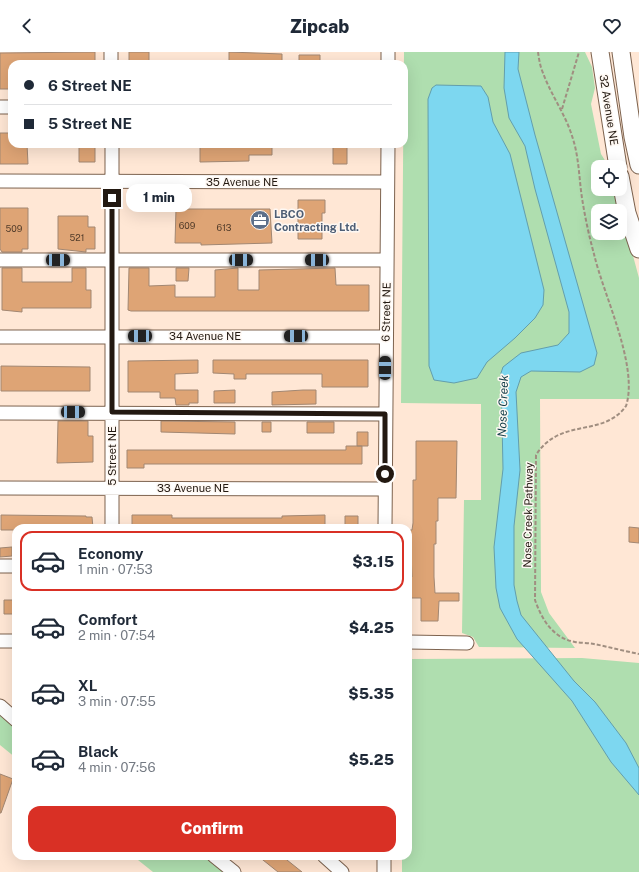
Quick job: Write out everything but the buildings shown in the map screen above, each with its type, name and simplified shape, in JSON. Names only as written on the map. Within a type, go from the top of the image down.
[{"type":"main road","name":"32 Avenue NE","points":[[600,52],[617,160]]},
{"type":"main road","name":"32 Avenue NE","points":[[621,52],[633,137],[639,165]]},
{"type":"main road","points":[[624,196],[639,250]]},
{"type":"street","name":"5 Street NE","points":[[112,148],[112,524]]},
{"type":"street","name":"6 Street NE","points":[[385,524],[385,337],[388,148]]},
{"type":"street","name":"35 Avenue NE","points":[[0,181],[387,182]]},
{"type":"street","points":[[0,260],[386,260]]},
{"type":"street","name":"34 Avenue NE","points":[[0,337],[385,337]]},
{"type":"street","points":[[0,413],[112,412],[385,414]]},
{"type":"street","name":"33 Avenue NE","points":[[0,488],[385,489]]},
{"type":"street","points":[[0,566],[12,566]]},
{"type":"street","points":[[0,641],[12,641]]},
{"type":"street","points":[[412,642],[467,643]]},
{"type":"street","points":[[0,706],[12,716]]},
{"type":"street","points":[[219,860],[234,872]]},
{"type":"street","points":[[328,860],[342,872]]},
{"type":"street","points":[[384,860],[384,872]]},
{"type":"path","points":[[538,52],[543,73],[573,138],[579,162],[582,198],[594,256],[614,304]]},
{"type":"path","points":[[561,110],[579,52]]},
{"type":"path","name":"Nose Creek Pathway","points":[[633,390],[626,406],[614,418],[598,424],[559,434],[543,444],[536,455],[535,600],[539,613],[547,626],[560,637],[575,642],[639,654]]},
{"type":"green space","points":[[404,52],[585,52],[592,67],[595,88],[591,104],[601,154],[605,160],[591,160],[591,196],[617,196],[619,204],[591,204],[591,240],[627,240],[627,234],[639,278],[639,399],[540,399],[541,592],[549,613],[575,648],[479,647],[473,637],[462,633],[464,500],[481,500],[481,404],[401,403],[403,148],[408,148],[408,60],[404,60]]},
{"type":"green space","points":[[582,658],[639,663],[639,872],[402,872],[402,860],[412,860],[412,659]]},
{"type":"green space","points":[[0,714],[12,723],[12,755],[0,745]]},
{"type":"green space","points":[[138,860],[210,860],[224,872],[153,872]]},
{"type":"water","name":"Nose Creek","points":[[505,52],[519,52],[518,69],[535,135],[597,353],[594,365],[580,372],[531,371],[521,377],[516,392],[520,470],[514,526],[514,585],[521,615],[574,681],[595,702],[626,743],[639,768],[639,795],[611,762],[572,701],[517,639],[500,608],[496,588],[494,547],[503,469],[501,373],[503,367],[521,353],[558,345],[569,333],[569,312],[535,189],[525,146],[509,118],[504,88]]},
{"type":"water","points":[[436,85],[481,86],[488,97],[493,122],[510,154],[544,290],[543,305],[535,318],[515,338],[487,362],[477,378],[454,383],[434,380],[429,366],[428,99],[432,88]]},
{"type":"place","name":"LBCO Contracting Ltd.","points":[[260,220]]},
{"type":"route","points":[[112,198],[112,412],[385,414],[385,474]]}]
